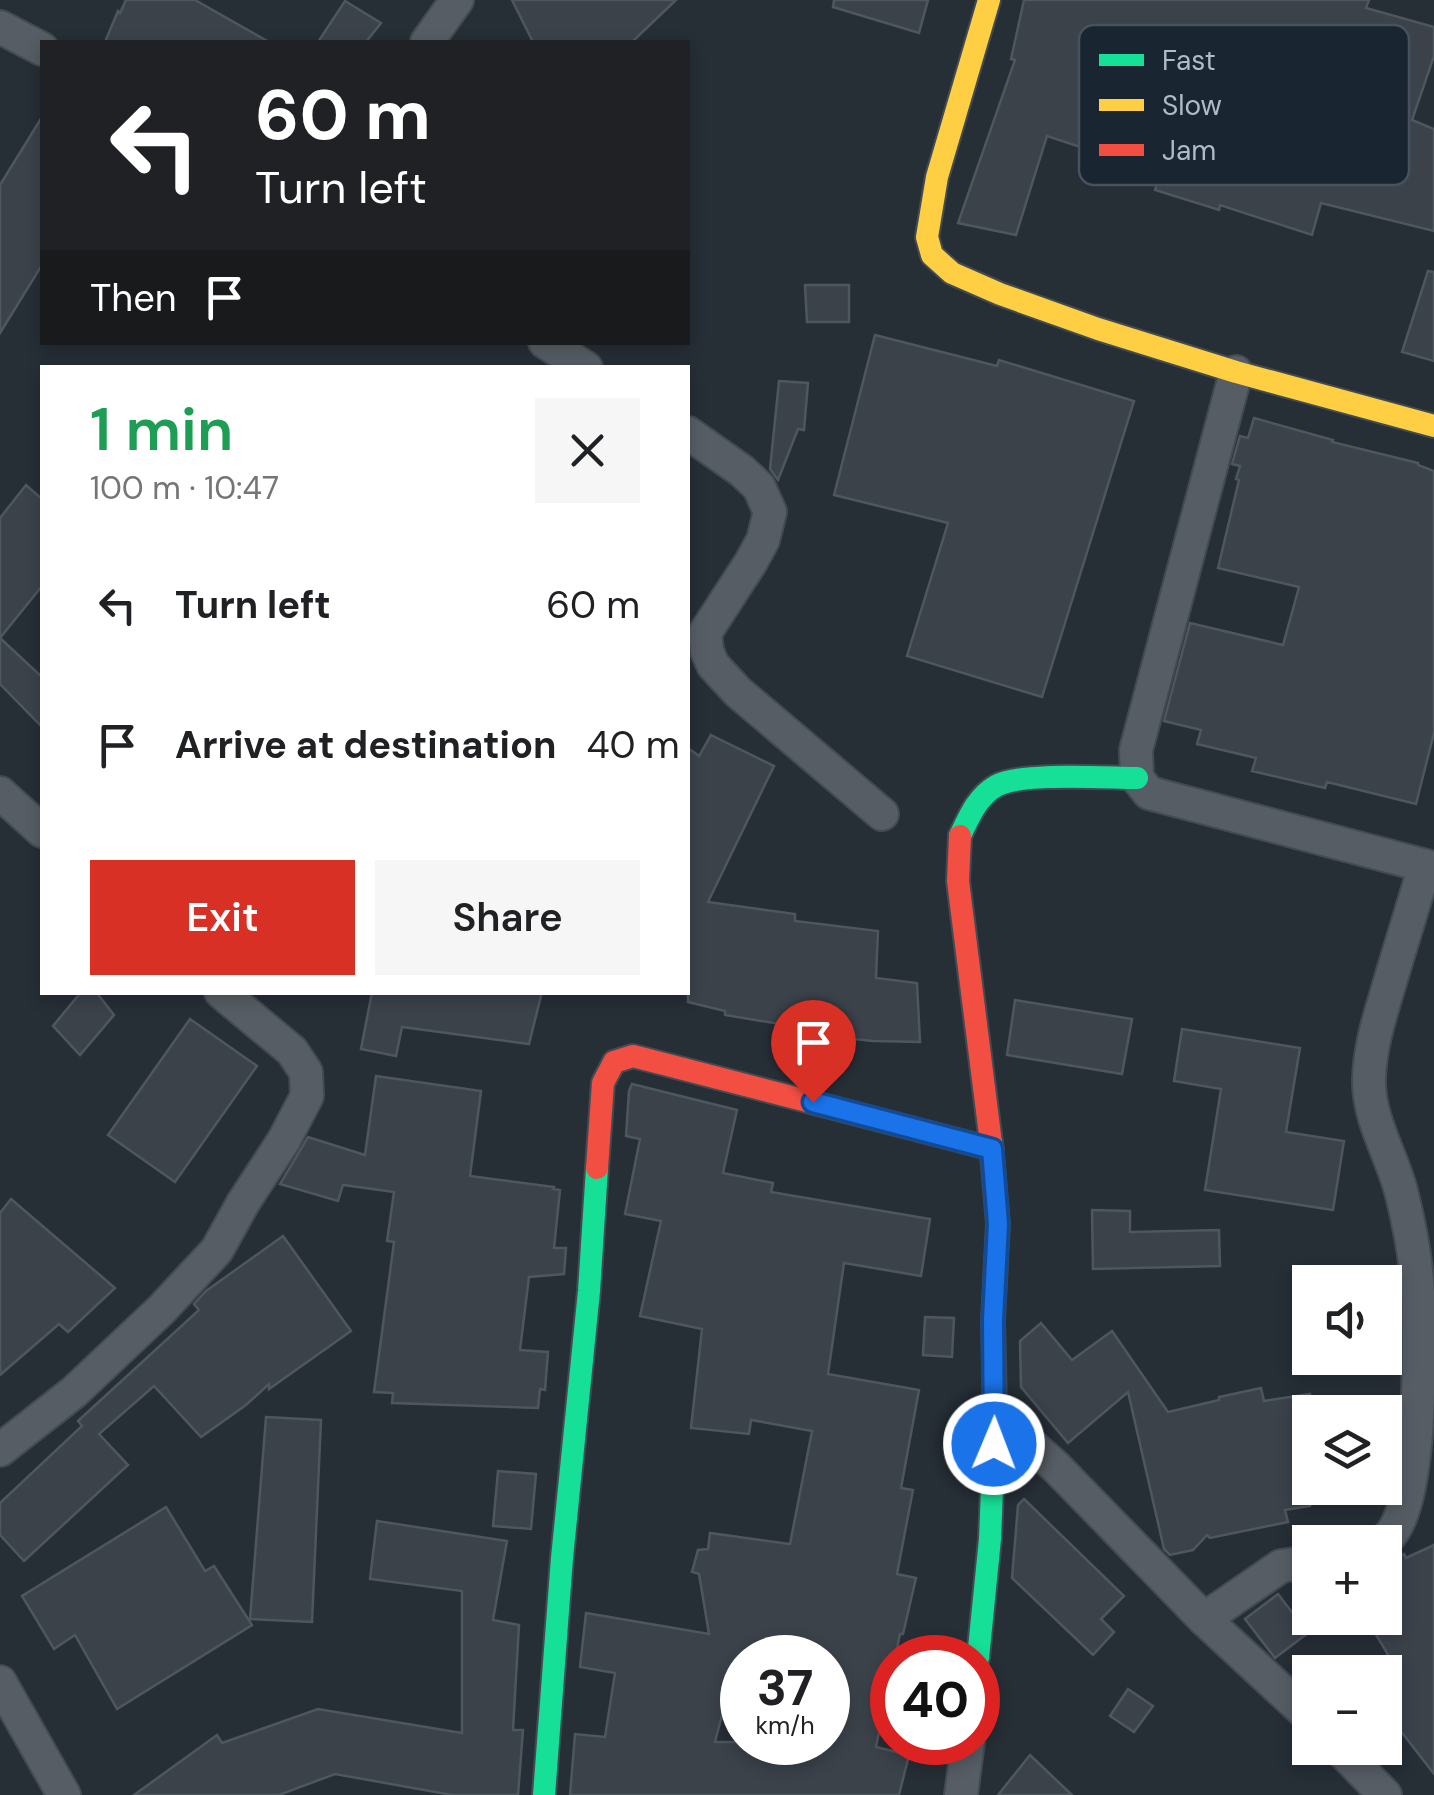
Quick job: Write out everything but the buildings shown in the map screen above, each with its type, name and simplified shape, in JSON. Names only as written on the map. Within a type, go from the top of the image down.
[{"type":"street","points":[[428,40],[457,0]]},
{"type":"street","points":[[989,0],[937,178],[927,237],[932,256],[952,273],[1098,329],[1236,372],[1434,426]]},
{"type":"street","points":[[0,27],[40,48]]},
{"type":"street","points":[[549,345],[581,365]]},
{"type":"street","points":[[1236,372],[1136,750],[1136,778],[1148,793],[1430,867],[1372,1040],[1368,1083],[1376,1123],[1402,1192],[1418,1290],[1426,1428],[1398,1525]]},
{"type":"street","points":[[690,434],[759,487],[770,512],[751,562],[705,633],[713,665],[738,692],[882,814]]},
{"type":"street","points":[[980,1635],[990,1539],[998,1224],[958,881],[958,837],[974,804],[997,785],[1023,778],[1136,778]]},
{"type":"street","points":[[0,793],[40,830]]},
{"type":"street","points":[[0,1450],[74,1392],[162,1309],[217,1250],[307,1096],[306,1072],[292,1051],[225,995]]},
{"type":"street","points":[[544,1795],[562,1558],[589,1291],[603,1082],[614,1062],[633,1056],[992,1149]]},
{"type":"street","points":[[995,1413],[1292,1700]]},
{"type":"street","points":[[1204,1619],[1282,1566],[1292,1565]]},
{"type":"street","points":[[0,1682],[64,1795]]},
{"type":"street","points":[[961,1795],[965,1765]]},
{"type":"street","points":[[1356,1765],[1385,1795]]},
{"type":"traffic: fast","points":[[960,836],[984,796],[1008,782],[1043,777],[1137,778]]},
{"type":"traffic: fast","points":[[980,1635],[990,1539],[995,1413],[993,1320],[998,1224],[991,1143]]},
{"type":"traffic: fast","points":[[544,1795],[597,1168]]},
{"type":"traffic: slow","points":[[989,0],[937,177],[927,237],[932,255],[952,273],[1098,329],[1236,372],[1434,426]]},
{"type":"traffic: jam","points":[[960,836],[958,881],[991,1143]]},
{"type":"traffic: jam","points":[[597,1168],[603,1083],[614,1062],[633,1056],[992,1149]]},
{"type":"route","points":[[813,1102],[992,1149],[998,1224],[993,1320],[994,1444]]}]
